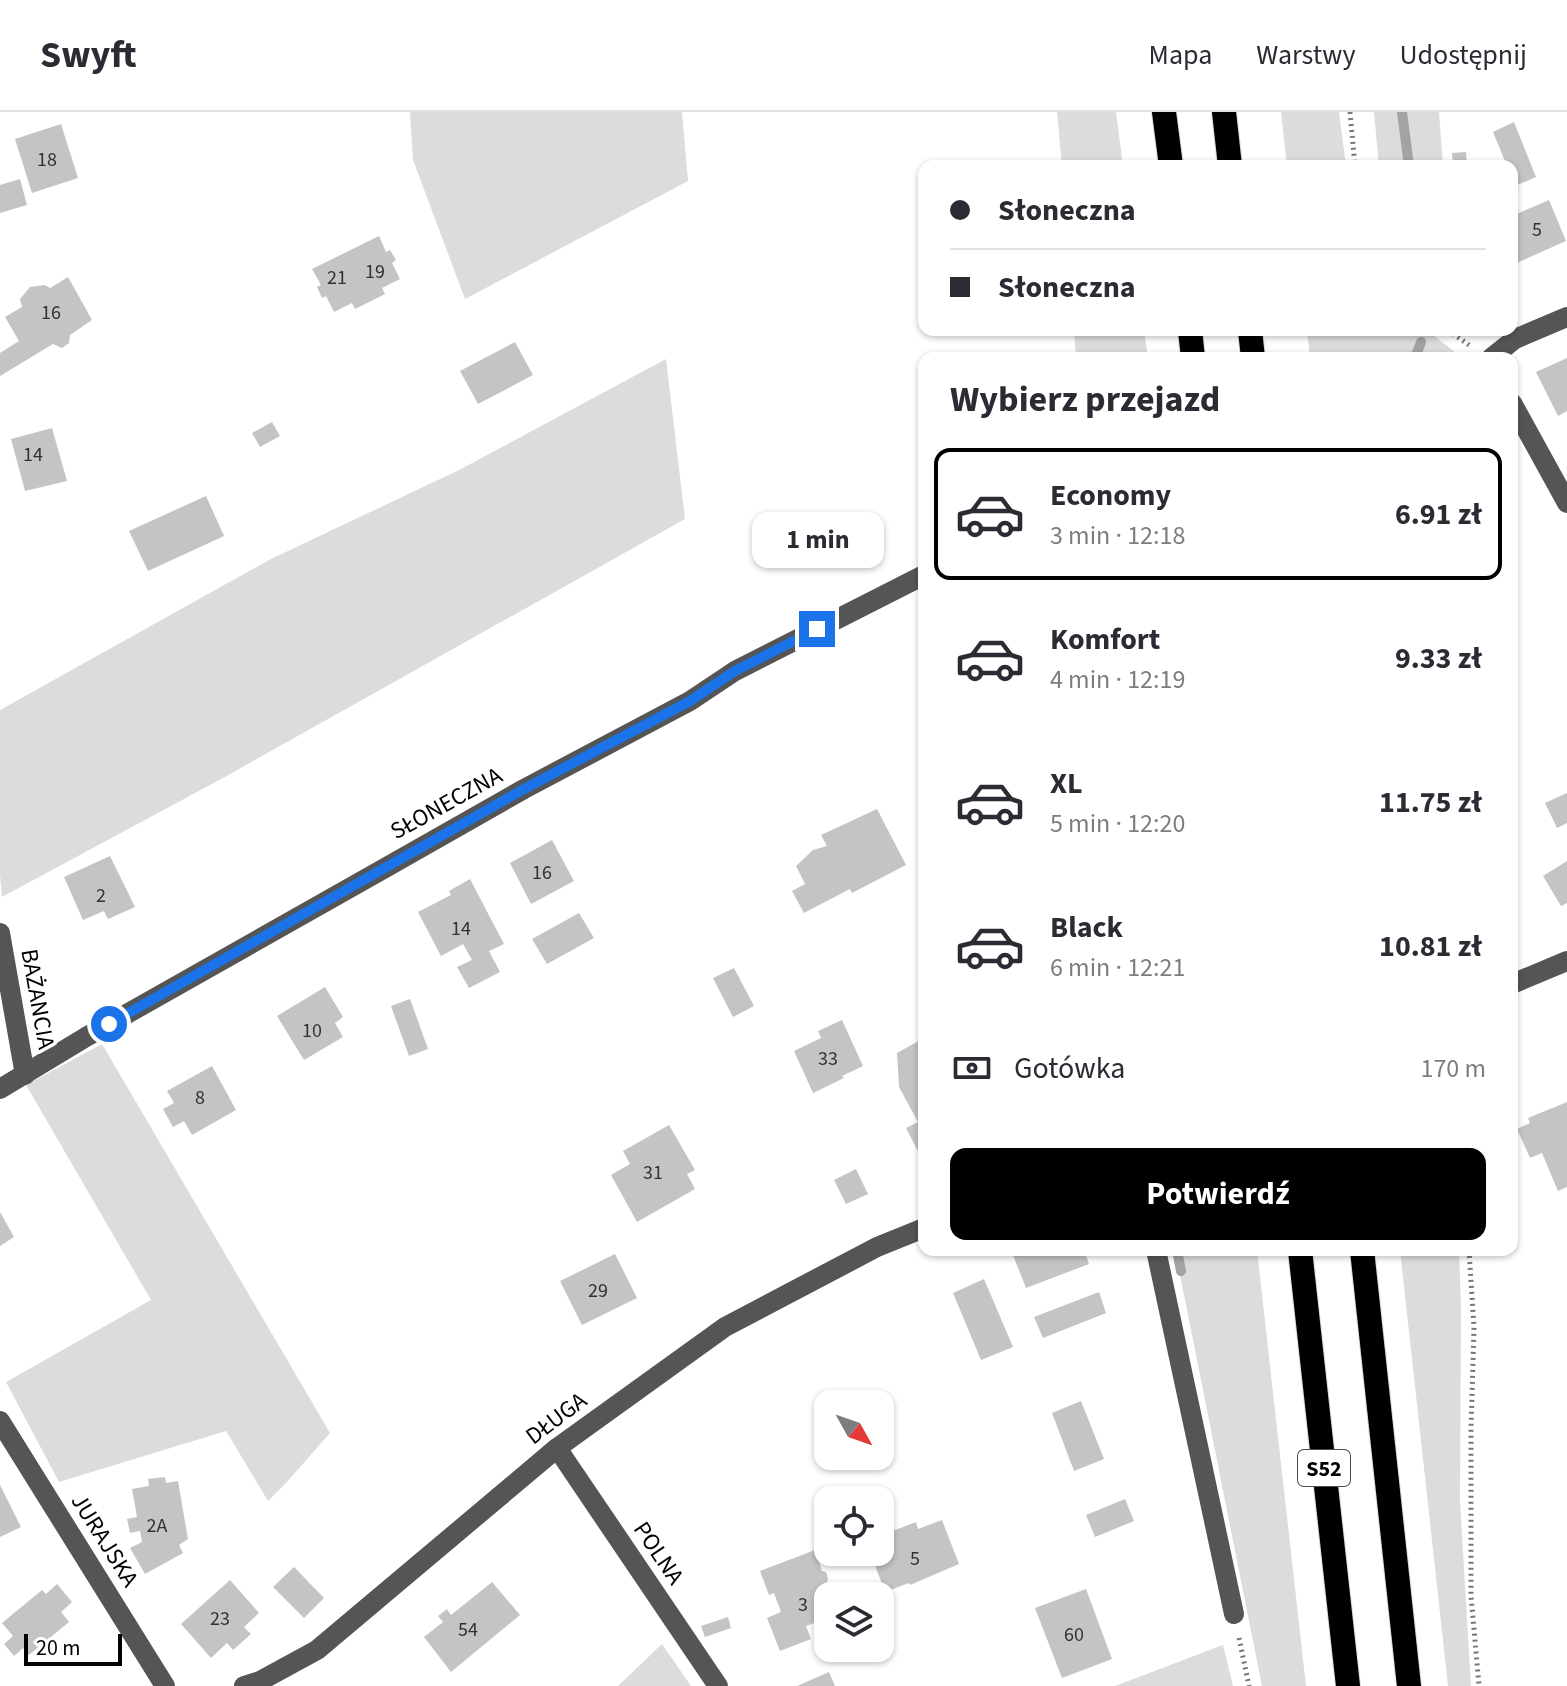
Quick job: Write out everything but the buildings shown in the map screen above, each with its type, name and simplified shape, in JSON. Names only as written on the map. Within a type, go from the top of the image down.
[{"type":"highway","points":[[1164,112],[1170,160]]},
{"type":"highway","points":[[1224,112],[1229,160]]},
{"type":"highway","name":"S52","points":[[1301,1256],[1348,1686]]},
{"type":"highway","name":"S52","points":[[1363,1256],[1409,1686]]},
{"type":"street","points":[[1499,352],[1515,339],[1567,317]]},
{"type":"street","points":[[1518,414],[1567,503]]},
{"type":"street","name":"SŁONECZNA","points":[[0,1089],[98,1030],[524,789],[690,701],[735,671],[918,578]]},
{"type":"street","name":"BAŻANCIA","points":[[0,933],[25,1075]]},
{"type":"street","points":[[1518,981],[1567,961]]},
{"type":"street","name":"DŁUGA","points":[[244,1686],[260,1681],[317,1650],[557,1448],[725,1327],[877,1247],[918,1230]]},
{"type":"street","points":[[1157,1256],[1234,1614]]},
{"type":"street","name":"JURAJSKA","points":[[0,1421],[165,1686]]},
{"type":"street","name":"POLNA","points":[[557,1448],[718,1686]]},
{"type":"path","points":[[1350,112],[1354,160]]},
{"type":"path","points":[[1469,1256],[1474,1327],[1471,1595],[1479,1686]]},
{"type":"path","points":[[1234,1614],[1249,1686]]},
{"type":"shaded area","points":[[410,112],[682,112],[688,181],[465,299],[413,160]]},
{"type":"shaded area","points":[[1057,112],[1116,112],[1122,160],[1061,160]]},
{"type":"shaded area","points":[[1281,112],[1339,112],[1345,160],[1286,160]]},
{"type":"shaded area","points":[[1374,112],[1439,112],[1443,160],[1378,160]]},
{"type":"shaded area","points":[[1074,336],[1145,336],[1147,352],[1076,352]]},
{"type":"shaded area","points":[[1308,336],[1434,336],[1454,352],[1309,352]]},
{"type":"shaded area","points":[[666,359],[685,519],[223,778],[2,897],[0,710],[271,559],[459,470]]},
{"type":"shaded area","points":[[102,1044],[330,1433],[268,1501],[226,1431],[59,1482],[6,1382],[151,1300],[26,1085]]},
{"type":"shaded area","points":[[1176,1256],[1258,1256],[1306,1686],[1262,1686]]},
{"type":"shaded area","points":[[1401,1256],[1459,1256],[1460,1501],[1471,1686],[1448,1686]]},
{"type":"shaded area","points":[[662,1644],[691,1686],[618,1686]]},
{"type":"shaded area","points":[[1223,1645],[1233,1686],[1115,1686]]},
{"type":"waterway","points":[[1402,112],[1408,160]]},
{"type":"waterway","points":[[1417,352],[1421,342]]},
{"type":"waterway","points":[[1178,1256],[1181,1271]]},
{"type":"route","points":[[109,1024],[524,789],[690,701],[735,671],[817,629]]}]
